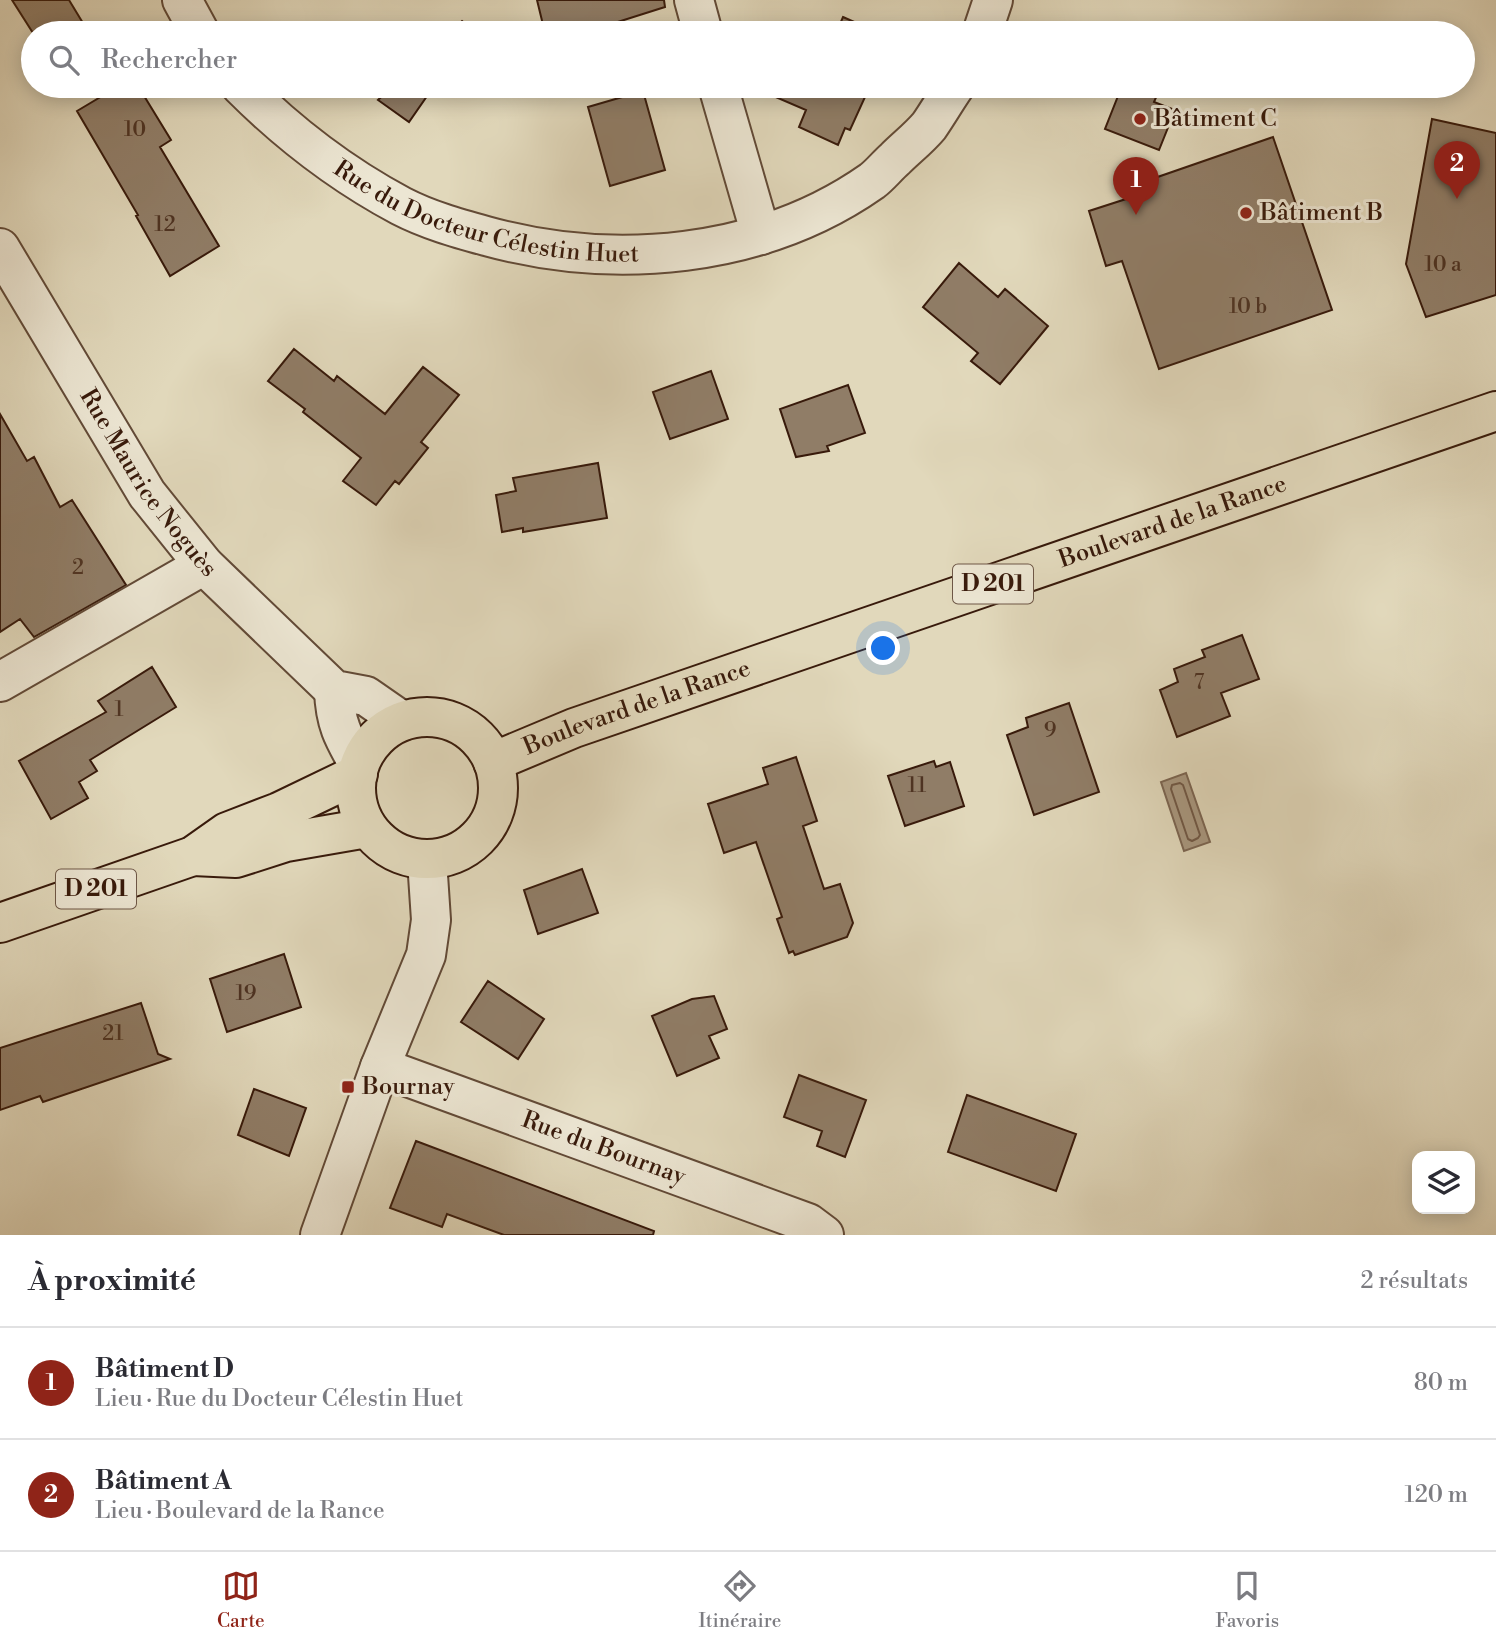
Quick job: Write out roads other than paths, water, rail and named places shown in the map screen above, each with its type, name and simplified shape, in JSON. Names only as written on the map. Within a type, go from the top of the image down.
[{"type":"main road","name":"Boulevard de la Rance","points":[[493,762],[574,728],[1496,411]]},
{"type":"main road","points":[[424,717],[445,719],[465,728],[482,743],[493,762],[498,784],[495,807],[486,828],[470,845],[450,856],[427,860],[404,856],[384,845],[367,828],[357,804],[355,784],[358,769],[369,746],[383,732],[402,721],[424,717]]},
{"type":"main road","name":"D 201","points":[[0,923],[193,856],[227,832],[279,812],[358,769]]},
{"type":"main road","name":"D 201","points":[[193,856],[236,858],[286,842],[367,828]]},
{"type":"street","points":[[182,0],[193,21]]},
{"type":"street","points":[[694,0],[700,21]]},
{"type":"street","points":[[986,21],[993,0]]},
{"type":"street","name":"Rue du Docteur Célestin Huet","points":[[253,98],[269,115],[325,160],[403,206],[451,227],[520,245],[595,256],[671,253],[726,245],[815,214],[873,181],[927,128],[947,98]]},
{"type":"street","points":[[721,98],[761,235]]},
{"type":"street","name":"Rue Maurice Noguès","points":[[0,248],[147,494],[204,565],[334,690]]},
{"type":"street","points":[[0,682],[204,565]]},
{"type":"street","points":[[358,769],[334,714],[334,690],[366,696],[402,721]]},
{"type":"street","points":[[320,1235],[380,1067],[426,955],[431,920],[427,860]]},
{"type":"street","name":"Rue du Bournay","points":[[380,1067],[808,1223],[824,1235]]},
{"type":"water","points":[[1186,773],[1210,842],[1184,851],[1161,782]]},
{"type":"place","name":"Bâtiment C","points":[[1140,119]]},
{"type":"place","name":"Bâtiment A","points":[[1457,199]]},
{"type":"place","name":"Bâtiment B","points":[[1246,213]]},
{"type":"place","name":"Bâtiment D","points":[[1136,215]]},
{"type":"place","name":"Bournay","points":[[348,1087]]}]
